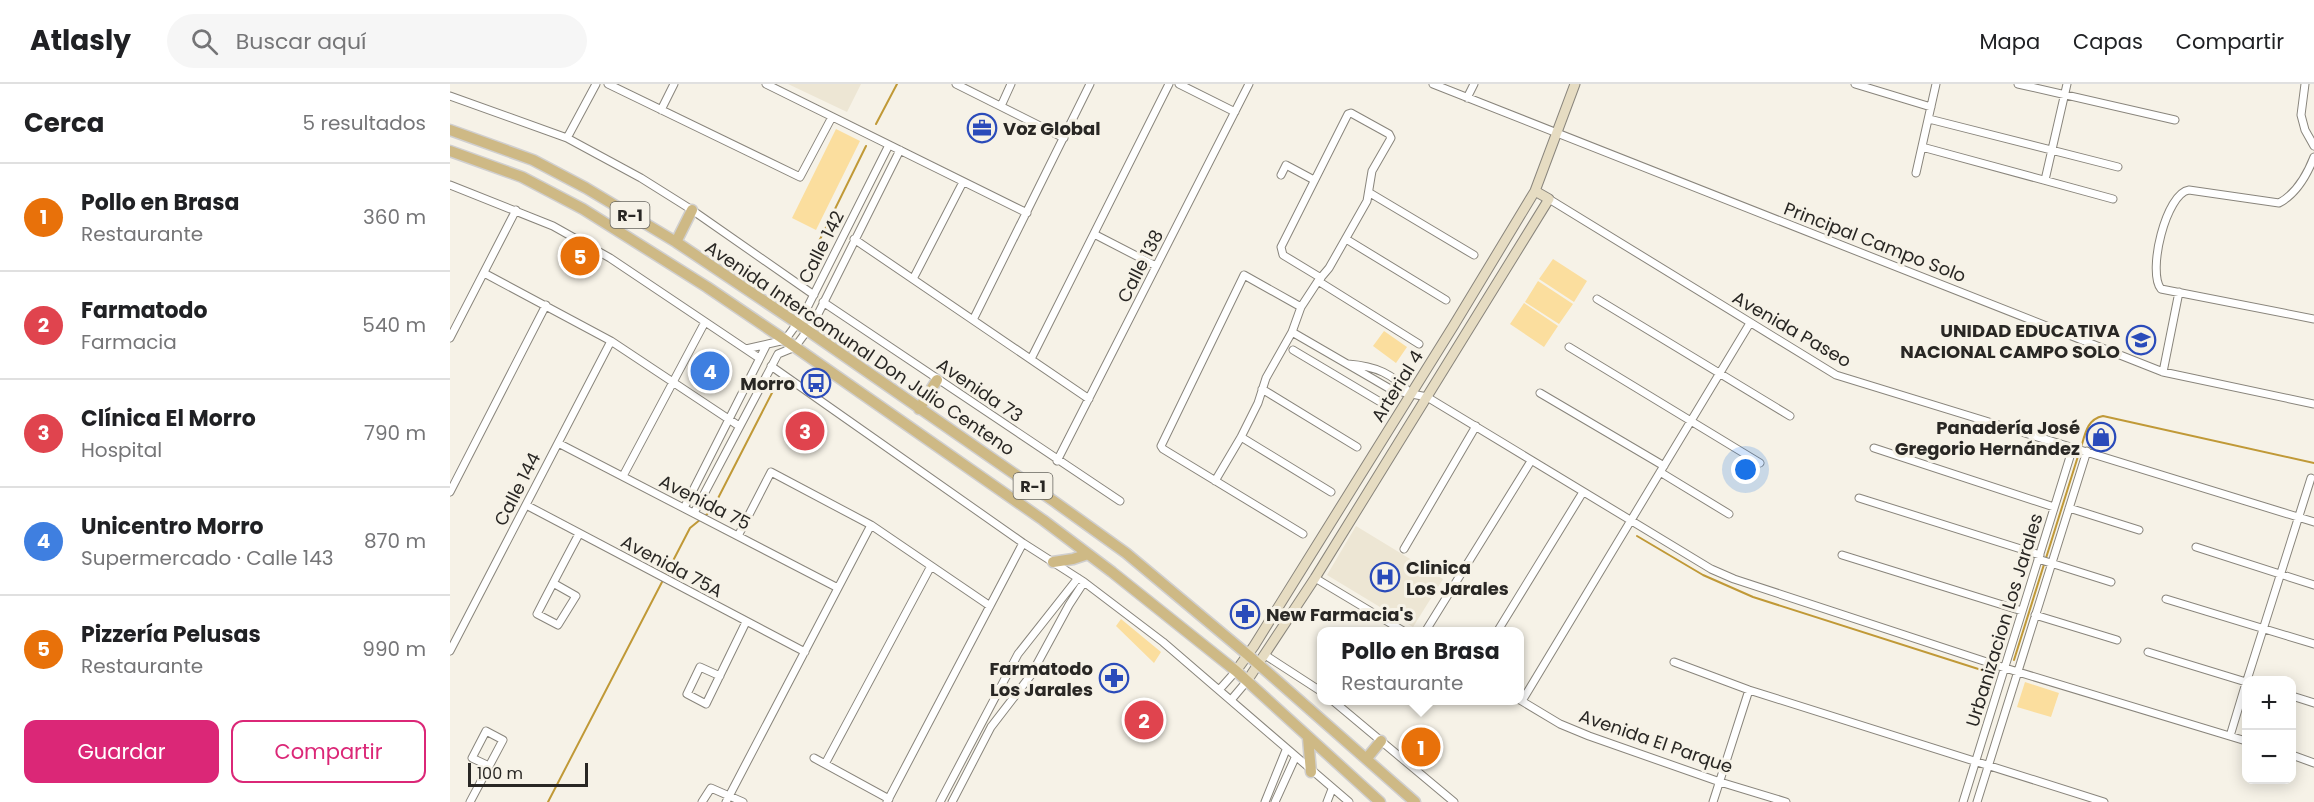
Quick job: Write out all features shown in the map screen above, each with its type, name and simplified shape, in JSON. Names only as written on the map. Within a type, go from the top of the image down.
[{"type":"main road","name":"Avenida Intercomunal Don Julio Centeno","points":[[450,130],[533,160],[586,188],[675,242],[797,323],[1126,553],[1248,655],[1262,660],[1415,802]]},
{"type":"main road","name":"Avenida Intercomunal Don Julio Centeno","points":[[450,153],[522,177],[583,209],[785,339],[1088,554],[1236,671],[1380,802]]},
{"type":"main road","points":[[675,242],[693,210]]},
{"type":"main road","points":[[919,409],[937,380]]},
{"type":"main road","points":[[1053,562],[1088,554]]},
{"type":"main road","points":[[1308,738],[1311,772]]},
{"type":"main road","points":[[1367,758],[1381,741]]},
{"type":"street","points":[[567,138],[596,84]]},
{"type":"street","points":[[608,84],[800,177],[832,117]]},
{"type":"street","points":[[661,110],[674,84]]},
{"type":"street","points":[[766,84],[1026,213]]},
{"type":"street","points":[[956,84],[1064,138]]},
{"type":"street","points":[[1000,106],[1011,84]]},
{"type":"street","points":[[973,320],[1090,84]]},
{"type":"street","points":[[1031,359],[1169,84]]},
{"type":"street","points":[[1179,84],[1235,112]]},
{"type":"street","name":"Calle 138","points":[[1057,461],[1249,84]]},
{"type":"street","name":"Principal Campo Solo","points":[[1433,84],[2163,372],[2314,404]]},
{"type":"street","points":[[1467,98],[1474,84]]},
{"type":"street","name":"Arterial 4","points":[[1220,690],[1248,655],[1302,570],[1535,191],[1575,84]]},
{"type":"street","points":[[1855,84],[1931,107]]},
{"type":"street","points":[[1916,173],[1936,84]]},
{"type":"street","points":[[2018,84],[2175,120]]},
{"type":"street","points":[[2045,180],[2067,84]]},
{"type":"street","points":[[2305,84],[2301,115],[2305,130],[2314,146]]},
{"type":"street","name":"Avenida Intercomunal Don Julio Centeno","points":[[450,96],[567,138],[641,178],[693,210],[814,295]]},
{"type":"street","points":[[1215,482],[1241,437],[1266,378],[1292,332],[1301,308],[1319,280],[1329,268],[1370,193],[1372,171],[1391,135],[1351,113],[1348,114],[1281,247],[1283,255],[1319,280],[1419,344]]},
{"type":"street","points":[[1929,119],[2118,167]]},
{"type":"street","name":"Calle 142","points":[[785,339],[814,295],[889,145]]},
{"type":"street","points":[[1922,147],[2113,199]]},
{"type":"street","name":"Calle 142","points":[[696,514],[739,426],[778,354],[795,347],[824,303],[900,150]]},
{"type":"street","points":[[2314,157],[2297,187],[2286,200],[2279,203],[2189,190],[2182,191],[2176,197],[2168,217],[2158,246],[2156,260],[2159,287],[2314,319]]},
{"type":"street","points":[[1281,175],[1286,165],[1314,180]]},
{"type":"street","points":[[913,279],[963,182]]},
{"type":"street","points":[[450,185],[553,226],[610,258],[759,358]]},
{"type":"street","points":[[1535,191],[1549,199]]},
{"type":"street","points":[[1370,193],[1474,255]]},
{"type":"street","name":"Arterial 4","points":[[1231,700],[1262,660],[1315,578],[1549,199]]},
{"type":"street","name":"Avenida Paseo","points":[[1549,199],[1836,375],[2314,522]]},
{"type":"street","points":[[450,338],[516,210]]},
{"type":"street","points":[[1094,234],[1156,266]]},
{"type":"street","points":[[855,239],[1089,399]]},
{"type":"street","points":[[1346,239],[1446,300]]},
{"type":"street","points":[[484,273],[546,304],[611,341],[739,426]]},
{"type":"street","points":[[1301,308],[1245,274],[1161,446],[1215,482],[1303,534]]},
{"type":"street","points":[[2163,372],[2180,292]]},
{"type":"street","points":[[1597,299],[1790,416]]},
{"type":"street","name":"Avenida 73","points":[[824,303],[1120,501]]},
{"type":"street","points":[[450,492],[546,304]]},
{"type":"street","points":[[623,476],[705,322]]},
{"type":"street","points":[[1524,695],[1750,323]]},
{"type":"street","points":[[1292,332],[1392,390],[1427,397],[1711,569],[1734,579],[2006,668],[2242,740]]},
{"type":"street","points":[[746,350],[785,339]]},
{"type":"street","name":"Calle 144","points":[[450,651],[611,341]]},
{"type":"street","points":[[684,508],[766,346]]},
{"type":"street","points":[[1569,347],[1760,463]]},
{"type":"street","points":[[1293,350],[1382,403]]},
{"type":"street","points":[[1321,366],[1329,354]]},
{"type":"street","points":[[1347,364],[1375,369],[1399,380],[1411,394]]},
{"type":"street","points":[[771,366],[1023,543],[1081,580],[1163,642],[1348,802]]},
{"type":"street","points":[[1262,389],[1357,447]]},
{"type":"street","points":[[1540,393],[1729,514]]},
{"type":"street","points":[[1404,549],[1476,426]]},
{"type":"street","points":[[1241,437],[1331,492]]},
{"type":"street","name":"Avenida 75","points":[[558,443],[838,588]]},
{"type":"street","points":[[1874,448],[2054,507]]},
{"type":"street","name":"Urbanizacion Los Jarales","points":[[1977,802],[2035,615],[2054,507],[2079,448]]},
{"type":"street","name":"Urbanizacion Los Jarales","points":[[1963,802],[2022,611],[2043,560],[2069,508],[2079,448]]},
{"type":"street","points":[[1428,627],[1531,461]]},
{"type":"street","points":[[738,536],[771,472],[871,525],[990,606]]},
{"type":"street","points":[[2249,676],[2312,478]]},
{"type":"street","points":[[1500,627],[1583,492]]},
{"type":"street","points":[[1859,498],[2111,582]]},
{"type":"street","name":"Avenida 75A","points":[[526,505],[805,652]]},
{"type":"street","points":[[2069,508],[2139,530]]},
{"type":"street","points":[[728,799],[871,525]]},
{"type":"street","points":[[553,583],[576,596],[558,625],[537,614],[553,583],[579,534]]},
{"type":"street","points":[[814,758],[888,800],[1023,543]]},
{"type":"street","points":[[2196,548],[2314,585]]},
{"type":"street","points":[[1842,555],[2022,611]]},
{"type":"street","points":[[825,764],[931,566]]},
{"type":"street","points":[[1302,570],[1397,627]]},
{"type":"street","points":[[1081,580],[1031,675],[991,727],[953,802],[941,799],[1018,654],[1081,580]]},
{"type":"street","points":[[2166,598],[2314,644]]},
{"type":"street","points":[[2035,615],[2117,640]]},
{"type":"street","points":[[720,676],[700,667],[687,694],[706,704],[720,676],[746,622]]},
{"type":"street","points":[[2148,652],[2242,680]]},
{"type":"street","name":"Avenida Intercomunal Don Julio Centeno","points":[[1262,660],[1317,689]]},
{"type":"street","points":[[1674,662],[1749,690],[2104,802]]},
{"type":"street","points":[[999,688],[1014,697]]},
{"type":"street","points":[[1713,802],[1749,690]]},
{"type":"street","points":[[2296,697],[2314,703]]},
{"type":"street","points":[[2230,736],[2242,698]]},
{"type":"street","name":"Avenida El Parque","points":[[1524,702],[1560,724],[1589,736],[1720,782],[1786,802]]},
{"type":"street","points":[[1338,705],[1454,802]]},
{"type":"street","points":[[470,802],[503,740],[486,732],[472,758],[489,766]]},
{"type":"street","points":[[1265,802],[1286,750]]},
{"type":"street","points":[[2296,757],[2314,763]]},
{"type":"street","points":[[1275,802],[1295,758]]},
{"type":"street","points":[[702,802],[711,788],[728,799],[743,802]]},
{"type":"street","points":[[1327,802],[1332,789]]},
{"type":"shaded area","points":[[788,84],[861,84],[847,112]]},
{"type":"shaded area","points":[[836,129],[860,141],[816,230],[792,218]]},
{"type":"shaded area","points":[[1553,259],[1587,281],[1574,302],[1539,279]]},
{"type":"shaded area","points":[[1538,281],[1573,304],[1559,324],[1525,302]]},
{"type":"shaded area","points":[[1524,303],[1558,326],[1544,347],[1510,324]]},
{"type":"shaded area","points":[[1384,331],[1407,347],[1396,363],[1373,346]]},
{"type":"shaded area","name":"Clinica Los Jarales","points":[[1356,526],[1443,579],[1413,627],[1327,575]]},
{"type":"shaded area","points":[[1121,619],[1161,652],[1154,663],[1116,626]]},
{"type":"shaded area","points":[[2025,682],[2059,693],[2051,717],[2017,707]]},
{"type":"waterway","points":[[876,124],[897,84]]},
{"type":"waterway","points":[[800,280],[866,146]]},
{"type":"waterway","points":[[548,802],[690,528],[712,510],[775,387]]},
{"type":"waterway","points":[[2081,448],[2090,424],[2093,420],[2103,416],[2314,463]]},
{"type":"waterway","points":[[2014,660],[2079,453]]},
{"type":"waterway","points":[[1637,536],[1703,575],[1753,597],[1994,674]]},
{"type":"place","name":"Voz Global","points":[[982,128]]},
{"type":"place","name":"Pizzería Pelusas","points":[[580,256]]},
{"type":"place","name":"UNIDAD EDUCATIVA NACIONAL CAMPO SOLO","points":[[2141,340]]},
{"type":"place","name":"Unicentro Morro","points":[[710,371]]},
{"type":"place","name":"Morro","points":[[816,383]]},
{"type":"place","name":"Clínica El Morro","points":[[805,431]]},
{"type":"place","name":"Panadería José Gregorio Hernández","points":[[2101,437]]},
{"type":"place","name":"Clinica Los Jarales","points":[[1385,577]]},
{"type":"place","name":"New Farmacia's","points":[[1245,614]]},
{"type":"place","name":"Farmatodo Los Jarales","points":[[1114,678]]},
{"type":"place","name":"Farmatodo","points":[[1144,720]]},
{"type":"place","name":"Pollo en Brasa","points":[[1421,747]]}]
